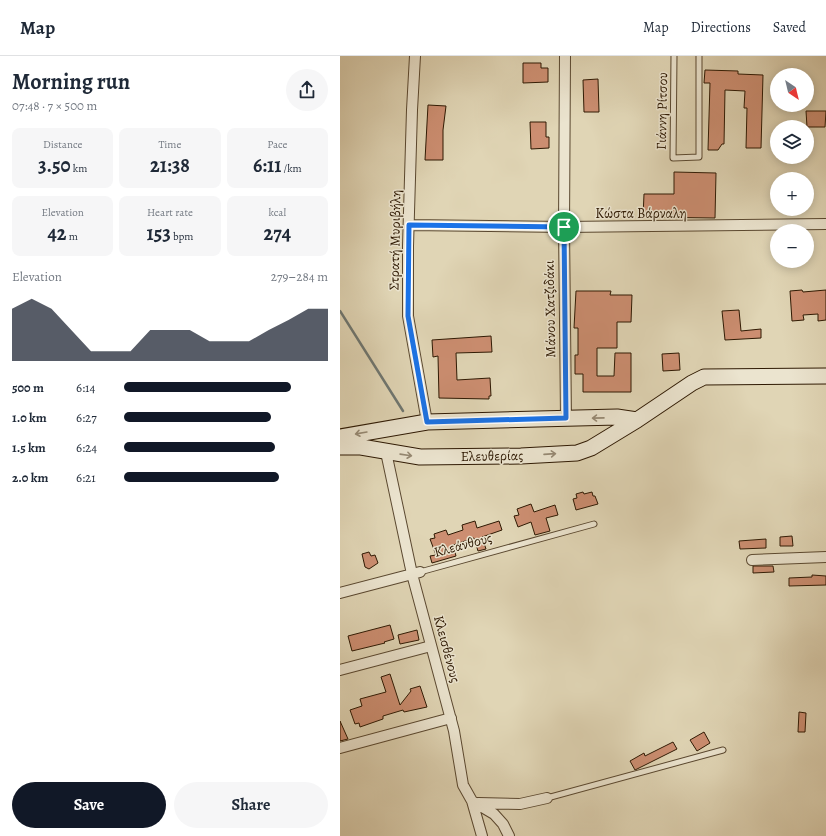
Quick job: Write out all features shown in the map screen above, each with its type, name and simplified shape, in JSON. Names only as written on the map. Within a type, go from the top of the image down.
[{"type":"street","name":"Στρατή Μυριβήλη","points":[[415,56],[412,110],[408,316],[427,422]]},
{"type":"street","name":"Μάνου Χατζιδάκι","points":[[565,56],[564,227],[566,418]]},
{"type":"street","name":"Κώστα Βάρναλη","points":[[409,225],[564,227],[826,224]]},
{"type":"street","name":"Ελευθερίας","points":[[340,447],[361,447],[386,452],[435,457],[521,456],[576,453],[591,448],[637,420],[692,383],[704,377],[826,376]]},
{"type":"street","points":[[340,437],[427,422],[617,417],[637,420]]},
{"type":"street","name":"Κλεισθένους","points":[[386,452],[416,572],[432,646],[451,718],[463,785],[474,802],[482,836]]},
{"type":"street","points":[[752,560],[826,557]]},
{"type":"street","name":"Κλεάνθους","points":[[340,593],[416,572]]},
{"type":"street","points":[[340,670],[432,646]]},
{"type":"street","points":[[340,748],[451,718]]},
{"type":"street","points":[[474,802],[520,804],[547,798]]},
{"type":"street","points":[[474,802],[494,814],[509,836]]},
{"type":"lane","name":"Γιάννη Ρίτσου","points":[[674,56],[673,158],[700,157],[699,56]]},
{"type":"lane","name":"Κλεάνθους","points":[[416,572],[594,524]]},
{"type":"lane","points":[[547,798],[723,750]]},
{"type":"building","points":[[523,63],[541,63],[541,68],[548,68],[548,82],[523,83]]},
{"type":"building","points":[[705,70],[738,71],[738,74],[763,75],[761,148],[746,148],[747,108],[744,108],[745,91],[725,90],[724,144],[722,144],[718,150],[708,150],[710,83],[704,83]]},
{"type":"building","points":[[598,79],[599,112],[584,112],[583,80]]},
{"type":"building","points":[[428,105],[446,106],[443,130],[443,160],[425,160]]},
{"type":"building","points":[[826,111],[825,127],[814,127],[814,120],[807,120],[806,112]]},
{"type":"building","points":[[530,122],[546,122],[546,137],[549,137],[549,148],[531,149]]},
{"type":"building","points":[[674,172],[716,173],[715,218],[643,217],[644,194],[674,194]]},
{"type":"building","points":[[802,290],[803,292],[826,290],[826,320],[818,321],[818,314],[803,315],[804,320],[792,321],[790,291]]},
{"type":"building","points":[[576,291],[611,291],[610,295],[632,295],[631,322],[617,322],[617,348],[597,348],[597,376],[614,376],[615,353],[631,353],[631,392],[583,392],[583,374],[575,374],[575,355],[578,355],[578,328],[574,328]]},
{"type":"building","points":[[739,310],[741,331],[761,329],[761,338],[725,340],[722,311]]},
{"type":"building","points":[[491,336],[492,352],[456,353],[457,380],[490,378],[491,396],[489,396],[489,399],[439,398],[438,356],[433,357],[432,340]]},
{"type":"building","points":[[679,353],[680,370],[663,371],[662,354]]},
{"type":"building","points":[[583,492],[584,494],[592,492],[598,504],[576,510],[573,499],[577,498],[576,494]]},
{"type":"building","points":[[531,504],[534,512],[555,505],[558,515],[546,518],[550,531],[535,535],[531,522],[518,527],[514,516],[519,515],[517,509]]},
{"type":"building","points":[[475,521],[477,528],[499,521],[502,530],[482,537],[486,549],[478,551],[474,538],[453,545],[456,556],[432,563],[430,556],[436,555],[430,539],[435,538],[434,534],[446,530],[448,535],[463,530],[462,525]]},
{"type":"building","points":[[792,536],[793,546],[780,546],[780,537]]},
{"type":"building","points":[[766,539],[766,548],[740,549],[739,541]]},
{"type":"building","points":[[369,552],[371,556],[375,555],[378,563],[369,569],[365,567],[362,554]]},
{"type":"building","points":[[753,566],[773,566],[774,572],[753,573]]},
{"type":"building","points":[[812,575],[826,576],[826,585],[789,586],[789,578],[812,577]]},
{"type":"building","points":[[390,625],[394,639],[384,642],[385,643],[352,651],[348,636]]},
{"type":"building","points":[[417,630],[419,640],[400,644],[398,635]]},
{"type":"building","points":[[390,674],[400,705],[411,691],[410,689],[420,686],[427,707],[404,712],[403,710],[383,716],[383,719],[360,727],[359,723],[355,724],[350,710],[362,706],[360,699],[386,692],[381,677]]},
{"type":"building","points":[[799,712],[806,713],[805,732],[798,732]]},
{"type":"building","points":[[340,721],[348,739],[340,741]]},
{"type":"building","points":[[704,732],[710,743],[697,751],[690,740]]},
{"type":"building","points":[[673,742],[677,749],[635,770],[630,761],[644,753],[645,756]]},
{"type":"waterway","points":[[340,311],[403,411]]},
{"type":"route","points":[[409,225],[564,227],[566,418],[427,422],[408,316],[409,225]]}]
